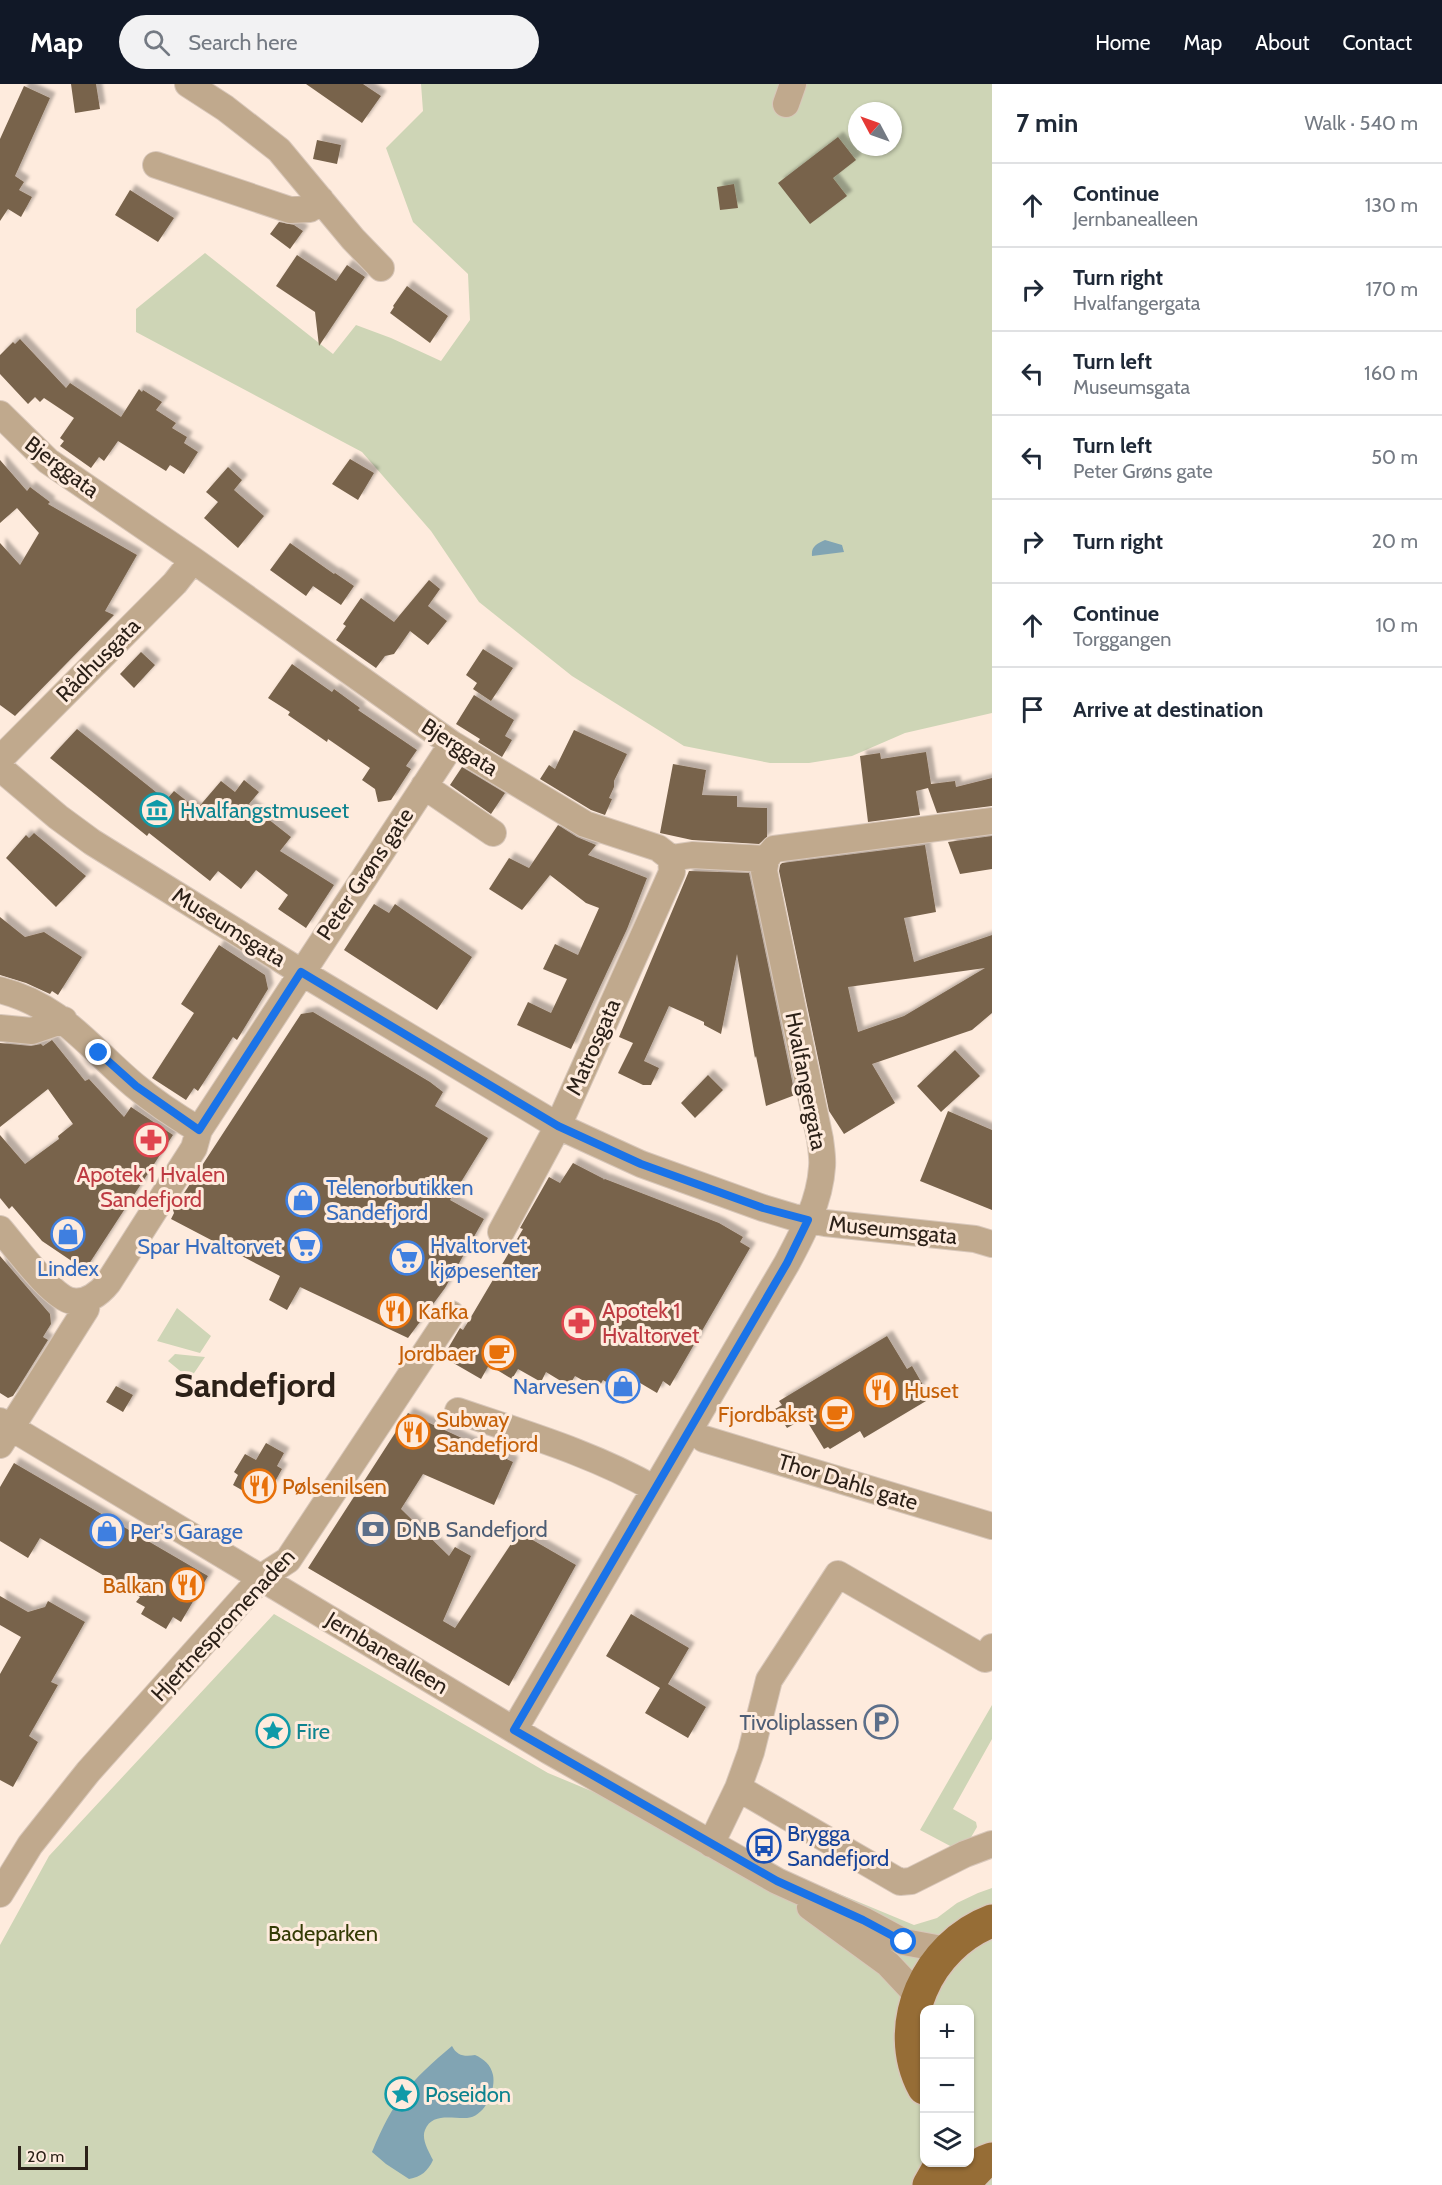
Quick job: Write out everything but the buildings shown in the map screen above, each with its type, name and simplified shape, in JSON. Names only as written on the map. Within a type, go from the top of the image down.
[{"type":"main road","points":[[920,2076],[914,2059],[912,2034],[918,1996],[935,1963],[947,1950],[979,1926],[992,1921]]},
{"type":"main road","points":[[974,2140],[992,2149]]},
{"type":"main road","points":[[962,2185],[984,2162],[992,2159]]},
{"type":"main road","points":[[929,2185],[940,2167]]},
{"type":"street","points":[[188,84],[225,108],[279,150],[353,239],[381,268]]},
{"type":"street","points":[[156,165],[290,210],[310,209],[321,200]]},
{"type":"street","name":"Bjerggata","points":[[1,416],[48,461],[452,744],[585,824],[658,848],[671,858]]},
{"type":"street","name":"Rådhusgata","points":[[0,759],[175,583],[192,560]]},
{"type":"street","name":"Peter Grøns gate","points":[[4,1431],[86,1309],[88,1299],[100,1293],[108,1283],[194,1148],[199,1130],[452,744]]},
{"type":"street","name":"Museumsgata","points":[[0,768],[58,817],[92,842],[301,972],[558,1126],[641,1164],[763,1208],[808,1220],[925,1235],[986,1239]]},
{"type":"street","points":[[424,786],[493,833]]},
{"type":"street","points":[[671,858],[692,855],[765,859],[774,849],[992,821]]},
{"type":"street","name":"Matrosgata","points":[[501,1232],[558,1126],[672,872],[671,858]]},
{"type":"street","name":"Hvalfangergata","points":[[514,1730],[787,1263],[817,1197],[822,1167],[820,1139],[764,871],[765,859]]},
{"type":"street","points":[[0,990],[31,999],[64,1020],[136,1086],[199,1130]]},
{"type":"street","points":[[0,1028],[32,1031],[64,1020]]},
{"type":"street","points":[[0,1229],[52,1291],[72,1301],[88,1299]]},
{"type":"street","name":"Hjertnespromenaden","points":[[0,1894],[30,1845],[88,1772],[262,1577],[288,1560],[451,1314]]},
{"type":"street","points":[[458,1412],[556,1443],[617,1468],[655,1489]]},
{"type":"street","name":"Jernbanealleen","points":[[4,1431],[262,1577],[514,1730],[777,1881],[863,1920],[904,1942],[947,1950]]},
{"type":"street","name":"Thor Dahls gate","points":[[704,1439],[992,1526]]},
{"type":"street","points":[[711,1844],[738,1788],[751,1752],[769,1680],[838,1574],[985,1659],[992,1647]]},
{"type":"street","points":[[738,1788],[900,1882],[911,1881],[965,1854],[992,1844]]},
{"type":"street","name":"Jernbanealleen","points":[[777,1881],[888,1964],[918,1996]]},
{"type":"green space","points":[[421,84],[992,84],[992,713],[905,733],[852,756],[809,763],[770,763],[684,746],[572,676],[479,602],[431,531],[362,452],[136,332],[136,309],[205,253],[333,354],[356,325],[441,361],[470,320],[468,274],[413,222],[386,148],[423,111]]},
{"type":"green space","points":[[177,1308],[211,1336],[200,1353],[157,1341]]},
{"type":"green space","points":[[175,1354],[205,1357],[190,1379],[168,1361]]},
{"type":"green space","name":"Badeparken","points":[[274,1614],[548,1773],[914,1925],[937,1918],[957,1903],[992,1888],[992,2185],[0,2185],[0,1945],[49,1856]]},
{"type":"green space","points":[[992,1705],[992,1739],[953,1809],[976,1822],[977,1827],[970,1839],[954,1848],[920,1830]]},
{"type":"water","points":[[825,540],[842,545],[844,552],[812,556],[817,544]]},
{"type":"water","points":[[452,2046],[459,2054],[475,2055],[489,2065],[493,2081],[491,2095],[484,2108],[473,2116],[449,2117],[428,2124],[424,2137],[433,2160],[424,2173],[409,2179],[372,2152],[387,2119],[404,2093]]},
{"type":"place","name":"Hvalfangstmuseet","points":[[157,810]]},
{"type":"place","name":"Apotek 1 Hvalen Sandefjord","points":[[151,1140]]},
{"type":"place","name":"Telenorbutikken Sandefjord","points":[[303,1200]]},
{"type":"place","name":"Lindex","points":[[68,1234]]},
{"type":"place","name":"Spar Hvaltorvet","points":[[305,1246]]},
{"type":"place","name":"Hvaltorvet kjøpesenter","points":[[407,1258]]},
{"type":"place","name":"Kafka","points":[[395,1311]]},
{"type":"place","name":"Apotek 1 Hvaltorvet","points":[[579,1323]]},
{"type":"place","name":"Jordbaer","points":[[499,1353]]},
{"type":"place","name":"Narvesen","points":[[623,1386]]},
{"type":"place","name":"Huset","points":[[881,1390]]},
{"type":"place","name":"Fjordbakst","points":[[837,1414]]},
{"type":"place","name":"Subway Sandefjord","points":[[413,1432]]},
{"type":"place","name":"Pølsenilsen","points":[[259,1486]]},
{"type":"place","name":"DNB Sandefjord","points":[[373,1529]]},
{"type":"place","name":"Per's Garage","points":[[107,1531]]},
{"type":"place","name":"Balkan","points":[[187,1585]]},
{"type":"place","name":"Tivoliplassen","points":[[881,1722]]},
{"type":"place","name":"Fire","points":[[273,1731]]},
{"type":"place","name":"Brygga Sandefjord","points":[[764,1846]]},
{"type":"place","name":"Poseidon","points":[[402,2094]]},
{"type":"district","name":"Sandefjord","points":[[255,1385]]},
{"type":"route","points":[[99,1053],[136,1086],[199,1130],[301,972],[558,1126],[641,1164],[763,1208],[808,1220],[787,1263],[514,1730],[777,1881],[863,1920],[904,1942]]}]
